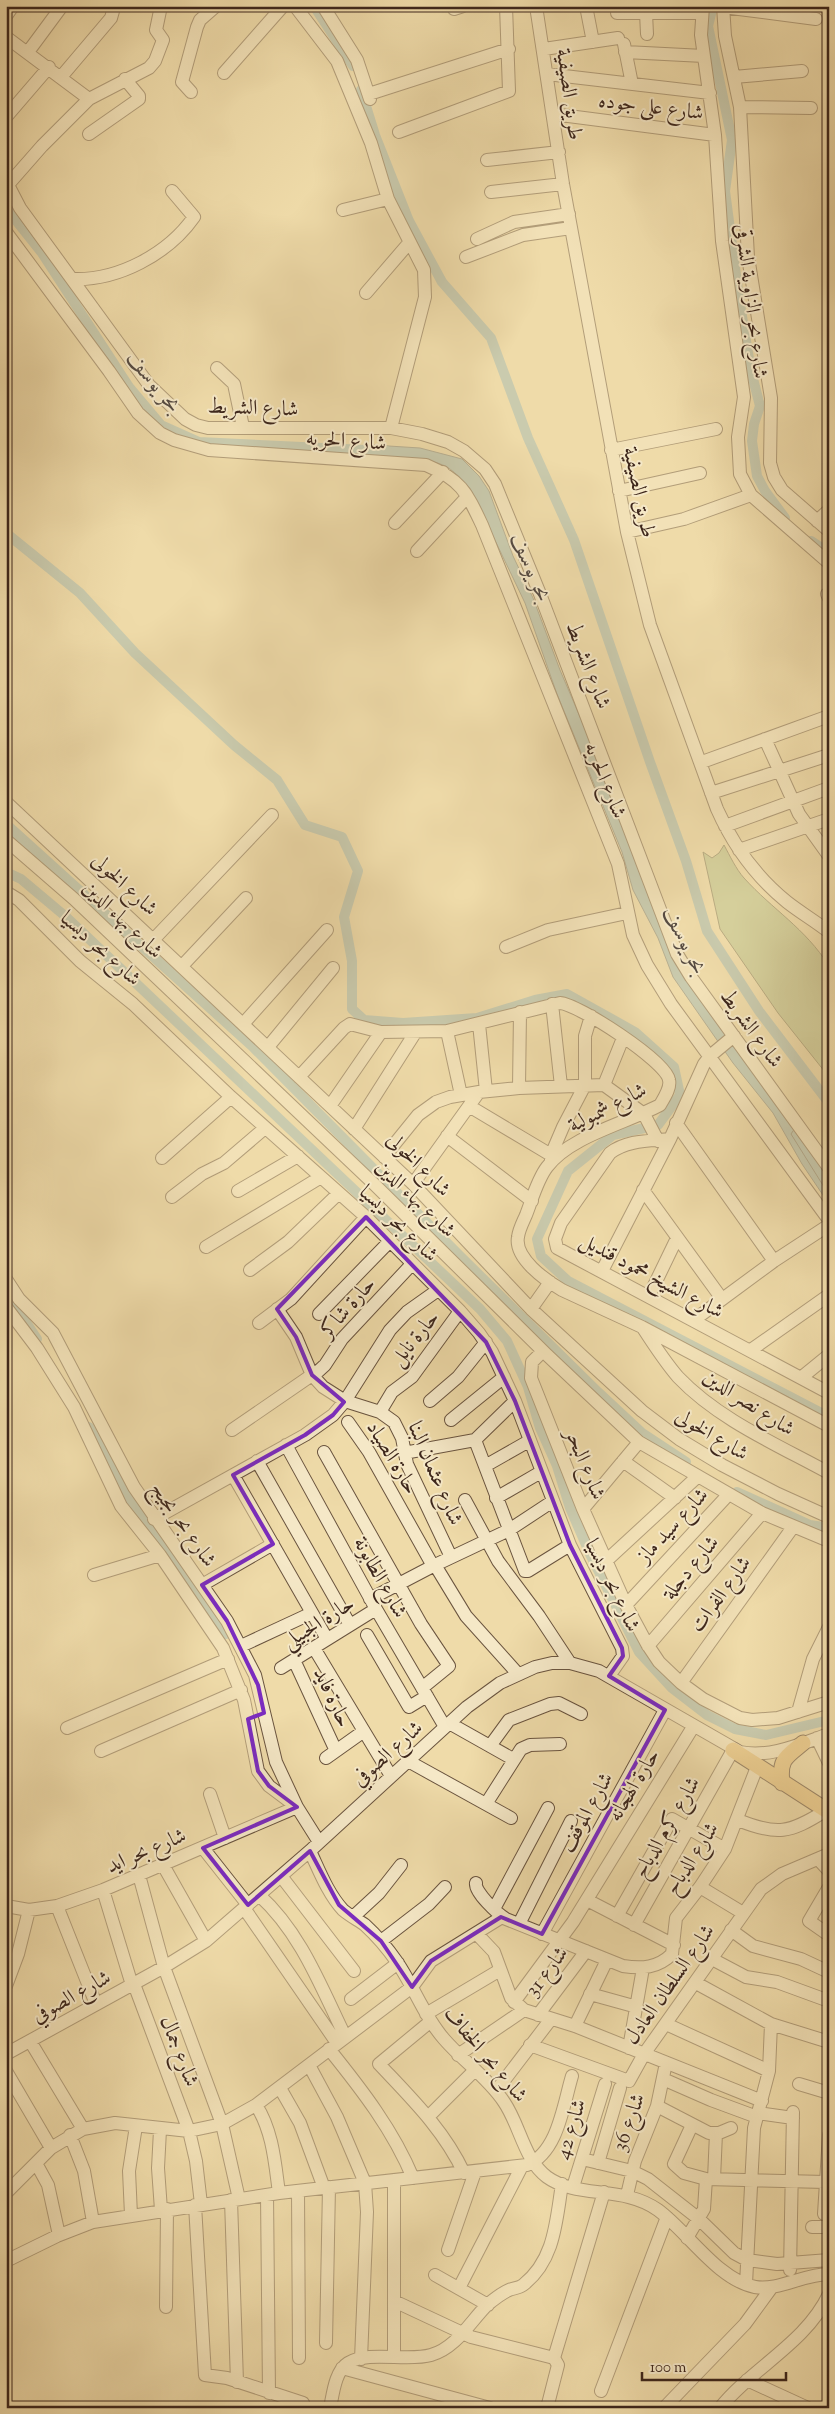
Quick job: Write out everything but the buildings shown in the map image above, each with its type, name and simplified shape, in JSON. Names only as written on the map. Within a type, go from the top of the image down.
[{"type":"main road","points":[[782,1783],[780,1766],[783,1761],[816,1738]]},
{"type":"main road","points":[[733,1750],[827,1812]]},
{"type":"street","points":[[6,16],[13,6]]},
{"type":"street","points":[[28,52],[62,6]]},
{"type":"street","points":[[7,184],[89,100],[125,79],[144,72],[155,61],[163,40],[156,30],[161,6]]},
{"type":"street","points":[[191,92],[182,82],[193,38],[200,20],[216,6]]},
{"type":"street","points":[[224,73],[283,6]]},
{"type":"street","points":[[295,6],[337,61],[371,143],[388,199],[424,270],[425,298],[391,428]]},
{"type":"street","points":[[323,6],[357,60],[369,96],[509,49]]},
{"type":"street","points":[[399,132],[508,92],[510,87],[506,6]]},
{"type":"street","name":"طريق الصيفية","points":[[536,6],[563,184],[611,450],[627,532],[650,625],[724,826],[739,850],[773,889],[800,912],[827,928]]},
{"type":"street","points":[[586,6],[593,42]]},
{"type":"street","points":[[723,6],[816,19]]},
{"type":"street","name":"شارع بحر الزاوية الشرقى","points":[[723,6],[723,24],[740,107],[748,256],[771,398],[770,463],[774,477],[782,490],[829,531]]},
{"type":"street","points":[[61,77],[111,18],[113,11],[111,7]]},
{"type":"street","points":[[618,13],[702,10]]},
{"type":"street","name":"شارع بحر الزاوية الشرقى","points":[[702,10],[701,35],[716,135],[722,241],[744,397],[739,432],[739,466],[743,481],[751,495],[829,563]]},
{"type":"street","points":[[646,13],[647,34]]},
{"type":"street","points":[[6,37],[49,67],[89,100]]},
{"type":"street","points":[[544,49],[593,42],[704,56]]},
{"type":"street","points":[[622,45],[632,84]]},
{"type":"street","points":[[6,117],[49,67]]},
{"type":"street","points":[[734,77],[802,71]]},
{"type":"street","points":[[547,74],[710,93]]},
{"type":"street","points":[[90,134],[139,99],[139,96],[125,79]]},
{"type":"street","points":[[740,107],[811,108]]},
{"type":"street","name":"شارع على جوده","points":[[553,114],[716,135]]},
{"type":"street","points":[[487,160],[559,152]]},
{"type":"street","name":"شارع الشريط","points":[[7,184],[20,208],[150,385],[180,415],[202,427],[330,430],[391,428],[422,434],[456,446],[478,462],[494,484],[540,594],[677,954],[732,1037],[829,1168]]},
{"type":"street","points":[[491,192],[563,184]]},
{"type":"street","points":[[72,280],[89,280],[115,275],[166,245],[194,217],[172,191]]},
{"type":"street","points":[[343,210],[388,199]]},
{"type":"street","points":[[477,239],[514,222],[569,214]]},
{"type":"street","points":[[466,257],[523,235],[571,228]]},
{"type":"street","name":"شارع الحريه","points":[[6,232],[109,370],[138,413],[160,433],[188,445],[216,450],[426,465],[453,478],[467,497],[488,539],[618,864],[627,913],[635,941],[647,965],[672,1004],[715,1052],[829,1220]]},
{"type":"street","points":[[366,293],[409,243]]},
{"type":"street","points":[[217,368],[234,384],[243,427]]},
{"type":"street","points":[[611,450],[716,429]]},
{"type":"street","points":[[395,523],[443,472]]},
{"type":"street","points":[[619,491],[700,473]]},
{"type":"street","points":[[627,532],[684,518],[751,495]]},
{"type":"street","points":[[417,551],[467,497]]},
{"type":"street","points":[[817,521],[829,510]]},
{"type":"street","points":[[702,762],[829,716]]},
{"type":"street","points":[[765,739],[792,801],[807,826],[829,856]]},
{"type":"street","points":[[711,793],[829,755]]},
{"type":"street","points":[[724,826],[829,788]]},
{"type":"street","name":"شارع الخولى","points":[[6,802],[413,1184],[531,1309],[642,1411],[679,1439],[778,1494],[829,1517]]},
{"type":"street","points":[[154,939],[272,815]]},
{"type":"street","points":[[739,850],[829,819]]},
{"type":"street","name":"شارع بهاء الدين","points":[[6,840],[74,899],[374,1184],[543,1351],[639,1442],[762,1513],[829,1541]]},
{"type":"street","name":"شارع بحر ديسيا","points":[[6,892],[32,912],[85,966],[133,1004],[231,1097],[366,1217],[460,1311],[486,1342],[515,1401],[570,1545],[622,1648],[622,1656],[609,1676]]},
{"type":"street","points":[[182,966],[246,898]]},
{"type":"street","points":[[506,947],[548,930],[627,913]]},
{"type":"street","points":[[243,1024],[327,930]]},
{"type":"street","points":[[268,1047],[333,968]]},
{"type":"street","name":"شارع شمبولية","points":[[299,1077],[347,1026],[354,1025],[381,1032],[415,1033],[447,1031],[552,1004],[567,1003],[591,1016],[654,1060],[669,1078],[668,1089],[660,1105],[644,1114],[595,1133],[551,1158],[520,1230],[518,1244],[523,1257],[550,1282],[562,1290],[642,1327],[829,1426]]},
{"type":"street","points":[[552,1004],[561,1086]]},
{"type":"street","points":[[519,1088],[520,1012]]},
{"type":"street","points":[[469,1106],[551,1158],[563,1127],[585,1085],[585,1036],[591,1016]]},
{"type":"street","points":[[413,1184],[469,1106],[483,1091],[479,1024]]},
{"type":"street","points":[[447,1031],[461,1095]]},
{"type":"street","points":[[330,1106],[381,1032]]},
{"type":"street","points":[[354,1129],[415,1033]]},
{"type":"street","points":[[602,1271],[643,1190],[664,1140],[676,1123],[699,1073],[715,1052],[732,1037]]},
{"type":"street","points":[[604,1085],[623,1038]]},
{"type":"street","points":[[384,1157],[425,1108],[443,1099],[461,1095],[519,1088],[604,1085],[644,1114],[664,1140]]},
{"type":"street","points":[[162,1158],[231,1097]]},
{"type":"street","points":[[676,1123],[774,1261]]},
{"type":"street","points":[[172,1197],[202,1174],[224,1163],[265,1128]]},
{"type":"street","points":[[447,1136],[532,1201]]},
{"type":"street","name":"شارع الشيخ محمود قنديل","points":[[664,1140],[618,1146],[610,1153],[560,1223],[555,1239],[557,1248],[829,1392]]},
{"type":"street","points":[[238,1191],[298,1156]]},
{"type":"street","points":[[206,1247],[321,1177]]},
{"type":"street","points":[[643,1190],[722,1299]]},
{"type":"street","points":[[250,1270],[288,1242],[339,1193]]},
{"type":"street","points":[[259,1323],[291,1299],[366,1217]]},
{"type":"street","points":[[694,1320],[774,1261],[829,1225]]},
{"type":"street","points":[[649,1296],[677,1238]]},
{"type":"street","points":[[319,1314],[390,1241]]},
{"type":"street","name":"حارة شاكر","points":[[232,1430],[313,1375],[330,1359],[342,1339],[412,1264]]},
{"type":"street","name":"شارع بحر بجيج","points":[[6,1279],[19,1299],[58,1341],[113,1450],[154,1519],[202,1585],[239,1643],[255,1675],[273,1753],[314,1847]]},
{"type":"street","points":[[531,1309],[550,1282]]},
{"type":"street","points":[[154,1519],[286,1445],[333,1415],[345,1401],[390,1330],[407,1312],[438,1290]]},
{"type":"street","points":[[751,1350],[829,1295]]},
{"type":"street","name":"شارع بحر بجيج","points":[[6,1307],[37,1348],[74,1406],[121,1506],[160,1554],[225,1653],[241,1690],[258,1771],[269,1786],[297,1807]]},
{"type":"street","name":"شارع عثمان البنا","points":[[278,1309],[296,1337],[313,1375],[330,1393],[345,1401],[380,1412],[394,1422],[399,1430],[404,1453],[422,1498],[451,1557]]},
{"type":"street","name":"حارة نايل","points":[[380,1412],[392,1392],[412,1377],[460,1311]]},
{"type":"street","name":"شارع نصر الدين","points":[[642,1327],[669,1367],[701,1397],[760,1436],[829,1473]]},
{"type":"street","points":[[430,1401],[458,1377],[486,1342]]},
{"type":"street","name":"شارع البحر","points":[[543,1351],[532,1362],[531,1378],[583,1509],[626,1604],[648,1646],[670,1673],[681,1683],[703,1699],[740,1718],[765,1720],[829,1702]]},
{"type":"street","points":[[802,1377],[829,1355]]},
{"type":"street","points":[[450,1420],[504,1377]]},
{"type":"street","points":[[404,1453],[475,1440],[515,1401]]},
{"type":"street","name":"حارة الصياد","points":[[348,1422],[364,1443],[434,1566],[466,1616],[518,1674]]},
{"type":"street","points":[[475,1440],[526,1572],[570,1545]]},
{"type":"street","points":[[485,1466],[529,1441]]},
{"type":"street","points":[[583,1509],[639,1442]]},
{"type":"street","name":"شارع الطابونة","points":[[286,1445],[373,1604],[424,1692],[447,1725]]},
{"type":"street","points":[[324,1452],[433,1644],[449,1666],[409,1706],[367,1635]]},
{"type":"street","points":[[257,1461],[350,1625]]},
{"type":"street","points":[[623,1461],[675,1498]]},
{"type":"street","points":[[496,1498],[541,1472]]},
{"type":"street","points":[[233,1475],[327,1639]]},
{"type":"street","points":[[606,1561],[697,1477]]},
{"type":"street","name":"شارع سيد ماز","points":[[626,1604],[728,1495]]},
{"type":"street","points":[[466,1500],[486,1541],[570,1664]]},
{"type":"street","name":"حارة الجبيلي","points":[[281,1668],[350,1625],[398,1584],[509,1530],[553,1500]]},
{"type":"street","name":"شارع دجلة","points":[[648,1646],[762,1513]]},
{"type":"street","name":"شارع الفرات","points":[[681,1683],[792,1527]]},
{"type":"street","points":[[202,1585],[273,1544]]},
{"type":"street","points":[[94,1575],[160,1554]]},
{"type":"street","points":[[67,1728],[225,1653],[239,1643],[312,1614]]},
{"type":"street","points":[[798,1712],[813,1658],[829,1627]]},
{"type":"street","points":[[314,1648],[391,1776]]},
{"type":"street","name":"حارة فايد","points":[[294,1660],[331,1755],[364,1731]]},
{"type":"street","name":"شارع الصوفي","points":[[6,2054],[164,1967],[206,1941],[314,1847],[483,1694],[518,1674],[535,1667],[570,1664],[586,1666],[609,1676],[733,1750],[748,1754],[764,1754],[816,1738]]},
{"type":"street","points":[[101,1751],[241,1690]]},
{"type":"street","points":[[490,1746],[509,1720],[550,1704],[559,1703],[581,1714]]},
{"type":"street","name":"شارع الموقف","points":[[542,1934],[664,1710]]},
{"type":"street","points":[[248,1719],[264,1714]]},
{"type":"street","points":[[447,1725],[513,1759]]},
{"type":"street","name":"حارة الهجانه","points":[[458,2055],[519,2006],[587,1900],[693,1727]]},
{"type":"street","points":[[816,1738],[829,1763]]},
{"type":"street","points":[[486,1804],[513,1759],[525,1746],[560,1744]]},
{"type":"street","name":"شارع كرم الدباح","points":[[634,1925],[733,1750]]},
{"type":"street","points":[[408,1761],[510,1818]]},
{"type":"street","name":"شارع الدباح","points":[[674,1945],[676,1918],[700,1887],[725,1849],[738,1820],[757,1767]]},
{"type":"street","points":[[210,1794],[225,1838]]},
{"type":"street","name":"شارع بحر ايد","points":[[6,1907],[29,1910],[57,1906],[103,1890],[297,1807]]},
{"type":"street","points":[[6,2193],[51,2148],[70,2135],[83,2130],[115,2123],[160,2130],[189,2131],[222,2124],[256,2105],[280,2088],[412,1987],[431,1961],[476,1933],[498,1913],[548,1808]]},
{"type":"street","points":[[738,1820],[767,1831],[784,1831],[804,1824],[827,1812]]},
{"type":"street","points":[[617,1916],[674,1819],[725,1849]]},
{"type":"street","points":[[518,1924],[571,1821]]},
{"type":"street","name":"شارع بحر الخفاف","points":[[314,1847],[334,1897],[344,1910],[381,1941],[398,1963],[428,2017],[458,2055],[496,2091],[513,2116],[528,2164],[546,2176],[567,2186],[627,2195],[648,2204],[667,2217],[687,2238],[720,2267],[746,2284],[763,2288],[772,2287],[805,2276],[829,2274]]},
{"type":"street","points":[[203,1848],[246,1906],[337,2043],[403,2154],[413,2178]]},
{"type":"street","points":[[823,1856],[829,1871]]},
{"type":"street","name":"شارع السلطان العادل","points":[[530,2045],[627,2081],[630,2080],[644,2054],[696,1983],[742,1913],[761,1889],[771,1881],[823,1856]]},
{"type":"street","points":[[163,1865],[206,1941]]},
{"type":"street","points":[[353,1917],[379,1893],[401,1865]]},
{"type":"street","points":[[139,1875],[164,1967],[222,2124],[235,2199],[237,2382],[303,2403]]},
{"type":"street","points":[[281,1876],[354,1972]]},
{"type":"street","points":[[476,1883],[476,1890],[498,1913],[518,1924],[607,1960],[624,1966],[643,1968],[656,1965],[666,1960],[672,1954],[674,1945],[587,1900]]},
{"type":"street","points":[[381,1941],[429,1904],[445,1887]]},
{"type":"street","points":[[700,1887],[742,1913]]},
{"type":"street","points":[[829,1887],[809,1921],[829,1935]]},
{"type":"street","name":"شارع جمال","points":[[103,1890],[133,1984],[189,2131],[196,2160],[205,2375],[218,2376],[237,2382]]},
{"type":"street","points":[[259,1895],[282,1918],[298,1940],[337,2043]]},
{"type":"street","points":[[57,1906],[96,2004]]},
{"type":"street","points":[[6,1986],[18,1954],[29,1910]]},
{"type":"street","points":[[731,1930],[753,1946],[801,1959],[829,1972]]},
{"type":"street","points":[[476,1933],[494,1952],[509,1995],[519,2006],[666,2062],[759,2110]]},
{"type":"street","name":"شارع 31","points":[[496,2091],[530,2045],[586,1951]]},
{"type":"street","points":[[712,1959],[746,1976],[777,1982],[829,2001]]},
{"type":"street","points":[[575,2026],[607,1960]]},
{"type":"street","points":[[351,2000],[398,1963]]},
{"type":"street","points":[[629,2048],[638,2006],[643,1968]]},
{"type":"street","points":[[469,2173],[440,2130],[379,2064],[428,2017],[500,1970]]},
{"type":"street","points":[[696,1983],[771,2024],[829,2042]]},
{"type":"street","points":[[590,1994],[638,2006]]},
{"type":"street","points":[[666,2024],[769,2071]]},
{"type":"street","points":[[746,2284],[751,2179],[759,2110],[769,2071],[771,2024]]},
{"type":"street","points":[[30,2041],[83,2130]]},
{"type":"street","name":"شارع 36","points":[[627,2195],[632,2171],[657,2106],[666,2062]]},
{"type":"street","points":[[309,2065],[337,2117],[365,2184],[366,2212],[361,2359],[348,2363],[342,2368],[330,2408]]},
{"type":"street","points":[[6,2070],[51,2148]]},
{"type":"street","points":[[428,2117],[475,2070]]},
{"type":"street","points":[[6,2261],[59,2235],[93,2222],[235,2199],[469,2173],[528,2164],[544,2154],[552,2142],[572,2076]]},
{"type":"street","points":[[663,2079],[711,2100],[793,2115],[790,2281]]},
{"type":"street","name":"شارع 42","points":[[361,2359],[421,2357],[433,2354],[445,2348],[469,2328],[488,2305],[508,2291],[522,2286],[545,2260],[567,2186],[582,2159],[605,2084]]},
{"type":"street","points":[[799,2084],[829,2093]]},
{"type":"street","points":[[280,2088],[300,2123],[326,2188],[326,2344]]},
{"type":"street","points":[[598,2163],[620,2088]]},
{"type":"street","points":[[256,2105],[267,2130],[275,2161],[269,2393]]},
{"type":"street","points":[[657,2106],[705,2132],[716,2133],[731,2128]]},
{"type":"street","points":[[692,2125],[674,2165],[684,2173],[710,2179],[792,2182],[827,2176]]},
{"type":"street","points":[[131,2215],[128,2194],[129,2171],[136,2126]]},
{"type":"street","points":[[160,2130],[158,2168],[164,2209],[166,2307]]},
{"type":"street","points":[[687,2238],[699,2219],[705,2204],[716,2133]]},
{"type":"street","points":[[70,2135],[84,2171],[93,2222]]},
{"type":"street","points":[[826,2207],[829,2135]]},
{"type":"street","points":[[582,2159],[632,2171],[661,2187],[699,2219],[722,2243],[747,2260],[777,2264],[829,2260]]},
{"type":"street","points":[[36,2163],[48,2185],[59,2235]]},
{"type":"street","points":[[459,2288],[528,2164]]},
{"type":"street","points":[[448,2250],[469,2173]]},
{"type":"street","points":[[394,2180],[394,2357]]},
{"type":"street","points":[[298,2191],[299,2358]]},
{"type":"street","points":[[554,2358],[604,2192]]},
{"type":"street","points":[[601,2392],[667,2217]]},
{"type":"street","points":[[812,2227],[829,2228]]},
{"type":"street","points":[[435,2275],[488,2305]]},
{"type":"street","points":[[664,2408],[746,2324],[772,2287]]},
{"type":"street","points":[[720,2408],[747,2380],[803,2332],[818,2315],[829,2294]]},
{"type":"street","points":[[394,2301],[461,2333],[554,2358],[558,2365],[547,2408]]},
{"type":"street","points":[[342,2368],[490,2408]]},
{"type":"street","points":[[747,2380],[808,2408]]},
{"type":"highlighted area","points":[[366,1217],[486,1342],[515,1401],[570,1545],[622,1648],[623,1656],[609,1676],[665,1710],[542,1934],[501,1917],[431,1961],[412,1987],[381,1941],[339,1905],[310,1851],[248,1905],[203,1848],[297,1807],[269,1786],[258,1771],[248,1719],[264,1713],[258,1685],[227,1621],[202,1585],[273,1544],[233,1475],[305,1435],[333,1415],[344,1402],[312,1375],[296,1337],[277,1309]]},
{"type":"green space","points":[[724,845],[744,878],[810,941],[829,966],[829,1077],[778,1013],[720,929],[703,852],[712,858],[719,853]]},
{"type":"water","points":[[373,445],[420,448],[462,459],[479,476],[489,491],[513,556],[533,598],[560,670],[609,785],[613,807],[636,851],[668,944],[829,1172],[829,1204],[802,1164],[773,1113],[733,1063],[673,977],[658,938],[633,890],[622,852],[557,694],[525,603],[470,488],[458,475],[436,462],[373,458]]},
{"type":"waterway","points":[[314,6],[353,66]]},
{"type":"waterway","points":[[713,6],[708,26],[732,140],[725,191],[739,298],[751,371],[760,406],[754,424],[752,441],[757,476],[765,491],[785,518]]},
{"type":"waterway","points":[[361,90],[375,135],[409,221],[442,282],[491,338],[528,438],[574,540],[686,861],[707,931],[759,1011],[829,1103]]},
{"type":"waterway","name":"بحر يوسف","points":[[6,208],[42,253],[129,387],[161,425],[199,442],[387,451]]},
{"type":"waterway","points":[[6,533],[80,593],[135,653],[234,745],[277,780],[305,825],[342,837],[358,871],[344,917],[352,961],[352,1009],[364,1020],[403,1023],[477,1018],[535,1000],[567,994],[635,1032],[674,1067],[680,1095],[658,1125],[613,1135],[568,1171],[537,1239],[541,1256],[568,1281],[829,1417]]},
{"type":"waterway","points":[[811,541],[829,553]]},
{"type":"waterway","points":[[6,824],[252,1046],[598,1392],[642,1433],[686,1462]]},
{"type":"waterway","points":[[6,872],[21,879],[65,916],[480,1309],[507,1341],[528,1387],[540,1428],[557,1466],[570,1508],[590,1554],[639,1652],[672,1688],[707,1715],[735,1729],[766,1735],[829,1720]]},
{"type":"waterway","points":[[6,1292],[37,1339]]},
{"type":"waterway","points":[[89,1427],[129,1500],[226,1634]]},
{"type":"waterway","points":[[737,1492],[810,1525],[829,1528]]}]
